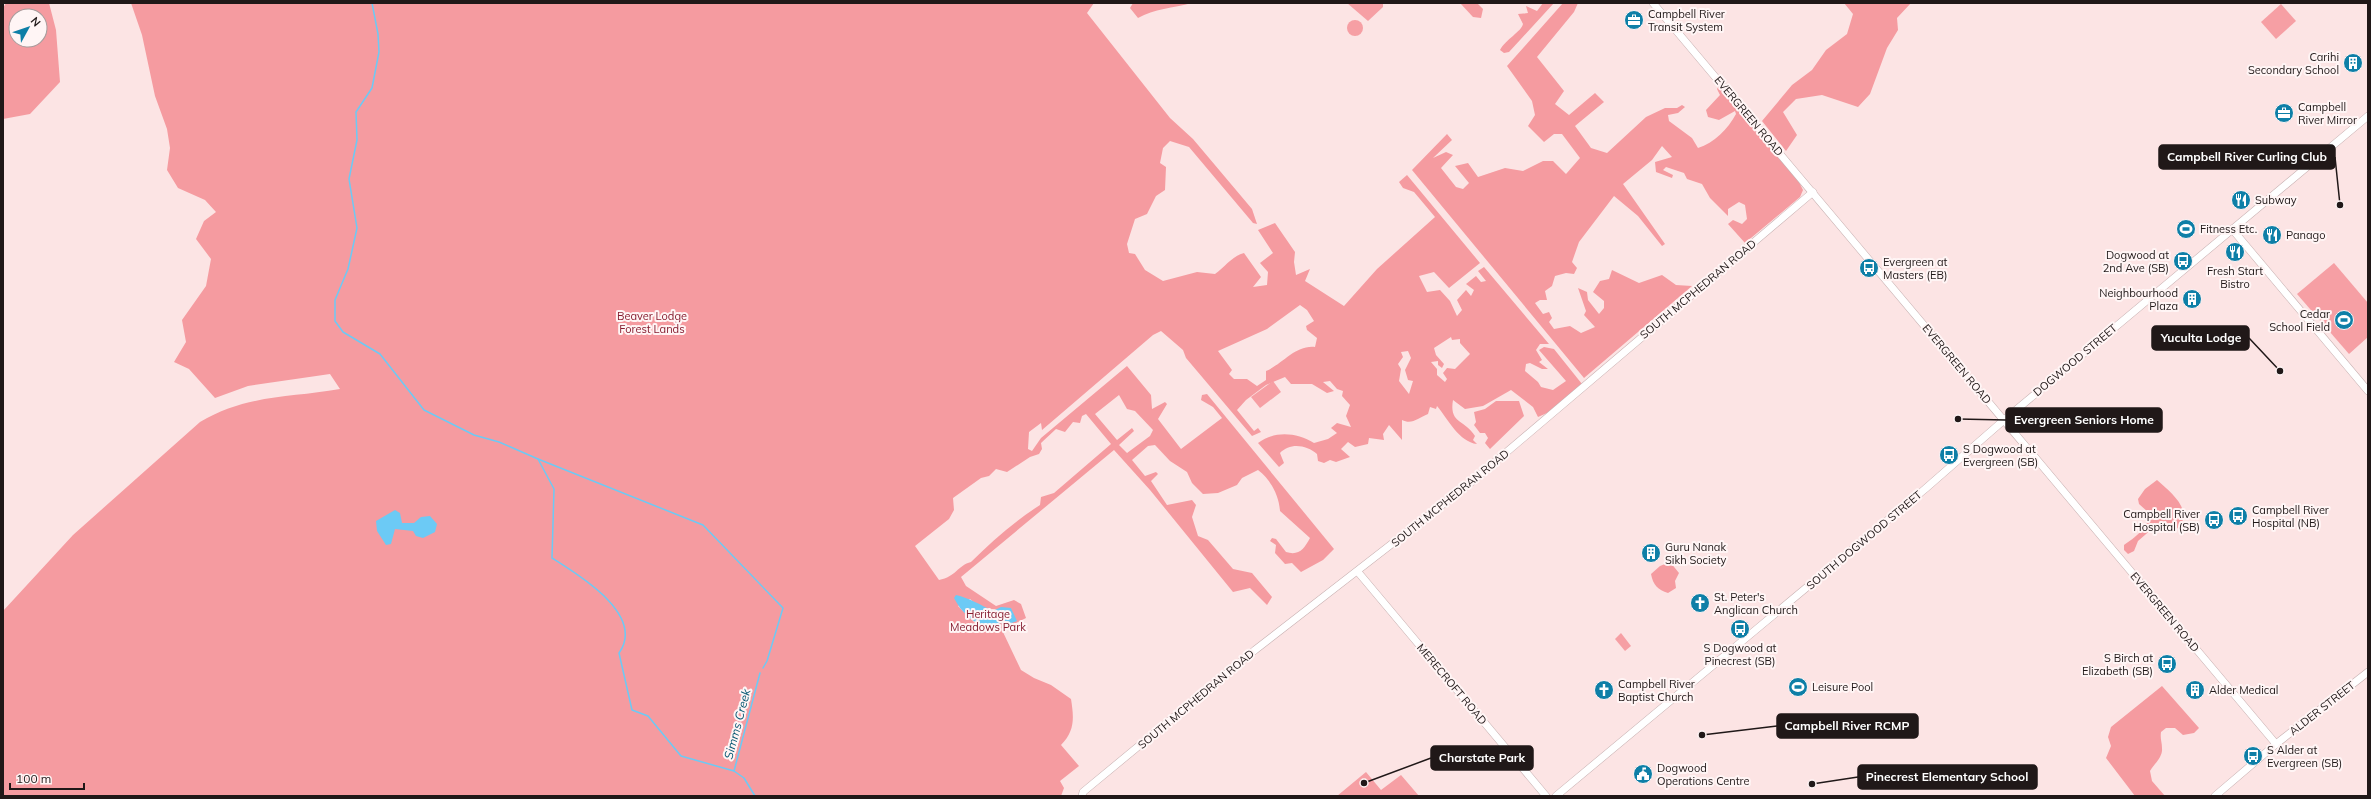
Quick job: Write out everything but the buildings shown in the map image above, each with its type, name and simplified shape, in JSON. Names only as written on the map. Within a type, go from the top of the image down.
[{"type":"street","name":"EVERGREEN ROAD","points":[[1653,3],[2276,744]]},
{"type":"street","name":"DOGWOOD STREET","points":[[2004,420],[2368,116]]},
{"type":"street","name":"SOUTH MCPHEDRAN ROAD","points":[[1082,796],[1088,788],[1255,650],[1358,572],[1469,484],[1813,192]]},
{"type":"street","points":[[2232,229],[2368,391]]},
{"type":"street","name":"SOUTH DOGWOOD STREET","points":[[1556,796],[1925,489],[2004,420]]},
{"type":"street","name":"MERECROFT ROAD","points":[[1358,572],[1546,796]]},
{"type":"street","name":"ALDER STREET","points":[[2215,796],[2276,744],[2368,672]]},
{"type":"shaded area","points":[[1347,3],[1383,3],[1383,7],[1368,21]]},
{"type":"shaded area","points":[[2281,4],[2296,21],[2276,39],[2261,22]]},
{"type":"shaded area","points":[[1355,20],[1361,22],[1363,28],[1361,34],[1355,36],[1349,34],[1347,28],[1349,22]]},
{"type":"shaded area","name":"Cedar School Field","points":[[2334,263],[2368,303],[2368,337],[2349,354],[2297,294]]},
{"type":"shaded area","points":[[1273,381],[1281,392],[1260,408],[1251,397]]},
{"type":"shaded area","points":[[1621,633],[1631,646],[1625,651],[1615,639]]},
{"type":"shaded area","points":[[1366,772],[1381,790],[1401,775],[1419,796],[1337,796]]},
{"type":"green space","points":[[6,3],[49,3],[56,30],[60,82],[30,114],[3,119],[3,8]]},
{"type":"green space","name":"Beaver Lodge Forest Lands","points":[[131,3],[1094,3],[1087,13],[1170,118],[1193,139],[1252,209],[1257,224],[1253,223],[1189,147],[1170,141],[1163,148],[1160,163],[1166,167],[1165,190],[1156,196],[1147,214],[1135,219],[1127,244],[1129,253],[1135,254],[1145,270],[1163,281],[1197,272],[1215,274],[1232,259],[1244,253],[1261,277],[1253,287],[1267,285],[1268,272],[1260,263],[1273,253],[1258,230],[1275,223],[1295,252],[1294,262],[1296,275],[1310,269],[1305,281],[1344,306],[1377,269],[1435,217],[1414,192],[1403,188],[1399,182],[1407,175],[1480,263],[1449,288],[1434,272],[1419,276],[1427,292],[1440,290],[1450,301],[1457,316],[1462,310],[1457,300],[1466,290],[1471,296],[1474,290],[1466,284],[1476,276],[1481,282],[1486,281],[1478,271],[1484,267],[1549,344],[1540,344],[1536,350],[1542,360],[1539,362],[1548,369],[1542,369],[1530,363],[1526,364],[1525,371],[1538,382],[1541,387],[1553,390],[1566,381],[1539,350],[1544,347],[1554,349],[1582,384],[1547,413],[1538,417],[1533,407],[1511,390],[1483,406],[1465,409],[1453,400],[1452,408],[1455,417],[1471,431],[1475,436],[1473,440],[1477,444],[1459,435],[1437,406],[1436,409],[1430,407],[1428,414],[1415,420],[1409,422],[1402,420],[1402,440],[1389,425],[1383,434],[1384,440],[1369,438],[1368,444],[1355,447],[1348,442],[1341,449],[1350,457],[1336,462],[1330,460],[1324,463],[1318,461],[1317,454],[1308,448],[1293,446],[1280,453],[1284,463],[1279,467],[1258,443],[1272,436],[1286,434],[1301,437],[1314,443],[1328,439],[1337,433],[1331,428],[1337,423],[1351,427],[1346,416],[1350,405],[1342,396],[1343,391],[1337,389],[1330,381],[1323,382],[1334,391],[1327,393],[1312,384],[1291,384],[1285,377],[1266,385],[1246,400],[1237,410],[1254,431],[1258,428],[1261,432],[1252,436],[1186,358],[1183,350],[1161,331],[1153,335],[1042,430],[1041,423],[1029,432],[1028,449],[1032,451],[1041,438],[1127,366],[1151,395],[1152,409],[1165,402],[1167,404],[1158,419],[1181,449],[1222,418],[1213,407],[1201,400],[1202,395],[1207,394],[1334,549],[1323,560],[1301,572],[1292,563],[1285,564],[1275,553],[1276,545],[1270,541],[1272,538],[1276,539],[1286,552],[1294,553],[1301,551],[1310,538],[1280,511],[1276,493],[1270,483],[1258,470],[1242,478],[1237,485],[1218,493],[1203,494],[1192,483],[1187,472],[1170,461],[1155,445],[1148,446],[1132,460],[1145,476],[1156,472],[1158,474],[1151,481],[1167,505],[1192,500],[1196,505],[1192,517],[1198,536],[1208,540],[1233,569],[1252,573],[1272,597],[1267,605],[1250,588],[1233,592],[1150,490],[1114,450],[961,577],[966,586],[996,606],[1014,600],[1021,604],[1026,618],[1002,630],[1021,670],[1034,678],[1051,685],[1071,699],[1073,718],[1071,729],[1066,740],[1061,745],[1079,766],[1060,781],[1064,788],[1061,796],[3,796],[3,611],[73,535],[200,422],[235,406],[269,398],[340,389],[330,374],[248,386],[215,398],[189,369],[174,362],[186,342],[182,320],[206,286],[211,259],[196,239],[204,221],[216,212],[205,200],[178,188],[167,170],[170,148],[167,129],[155,96],[142,35]],"holes":[[[1300,305],[1307,310],[1314,321],[1306,326],[1307,330],[1317,338],[1315,347],[1301,349],[1266,371],[1266,380],[1257,386],[1247,379],[1234,379],[1229,374],[1232,370],[1218,351],[1267,329]],[[1451,337],[1452,340],[1460,339],[1460,343],[1470,354],[1455,369],[1447,368],[1443,373],[1447,379],[1445,382],[1437,375],[1437,369],[1431,362],[1438,361],[1438,365],[1442,368],[1444,364],[1436,355],[1434,348]],[[1408,351],[1411,358],[1405,370],[1408,380],[1413,381],[1409,394],[1399,381],[1401,369],[1398,364],[1403,357],[1401,352]],[[1119,395],[1127,409],[1135,411],[1153,430],[1150,436],[1127,453],[1119,445],[1134,431],[1132,428],[1117,440],[1095,414]],[[1086,414],[1111,444],[1054,493],[1041,497],[1040,505],[987,546],[971,562],[953,574],[939,580],[915,546],[949,519],[954,510],[953,498],[981,478],[989,476],[996,469],[1007,472],[1030,457],[1039,454],[1042,449],[1041,443],[1056,429],[1065,432],[1073,422],[1080,423],[1082,416]],[[970,599],[984,608],[1011,608],[1012,623],[1001,622],[988,628],[976,624],[958,606]]]},
{"type":"green space","points":[[1133,3],[1192,3],[1157,11],[1138,18],[1130,8]]},
{"type":"green space","points":[[1460,3],[1477,3],[1483,9],[1481,18],[1473,17]]},
{"type":"green space","points":[[1543,3],[1554,3],[1509,52],[1504,53],[1500,50],[1522,27],[1523,24],[1518,14],[1528,13],[1526,6],[1537,11]]},
{"type":"green space","points":[[1563,3],[1578,3],[1574,12],[1537,57],[1564,91],[1555,104],[1569,115],[1595,93],[1604,102],[1575,126],[1591,148],[1607,153],[1646,117],[1665,108],[1677,108],[1682,105],[1685,107],[1678,113],[1668,115],[1669,121],[1692,138],[1698,148],[1704,146],[1720,135],[1736,114],[1735,111],[1719,120],[1708,117],[1706,110],[1720,95],[1717,89],[1719,86],[1798,180],[1803,190],[1800,197],[1745,243],[1728,224],[1733,220],[1742,224],[1747,219],[1745,205],[1739,202],[1728,209],[1728,216],[1710,198],[1702,184],[1687,179],[1684,173],[1666,167],[1663,170],[1673,175],[1672,178],[1656,172],[1655,162],[1672,157],[1662,146],[1652,160],[1623,184],[1665,244],[1662,246],[1638,216],[1614,196],[1579,242],[1572,262],[1577,268],[1574,274],[1566,273],[1555,276],[1552,286],[1545,291],[1547,300],[1540,300],[1535,303],[1543,314],[1549,312],[1552,318],[1549,322],[1554,329],[1570,326],[1581,333],[1595,327],[1584,315],[1586,311],[1578,288],[1587,292],[1588,300],[1599,314],[1604,308],[1604,301],[1593,292],[1600,281],[1609,279],[1612,270],[1639,283],[1662,275],[1676,285],[1692,286],[1584,378],[1412,170],[1447,134],[1452,140],[1433,158],[1446,152],[1453,155],[1441,168],[1456,187],[1463,189],[1469,183],[1455,166],[1468,163],[1478,177],[1505,168],[1523,171],[1543,161],[1553,161],[1566,174],[1580,158],[1562,134],[1554,134],[1544,142],[1528,126],[1535,115],[1532,101],[1507,66]]},
{"type":"green space","points":[[1844,3],[1911,3],[1897,18],[1898,30],[1887,48],[1870,94],[1858,107],[1822,95],[1796,99],[1783,112],[1797,135],[1786,151],[1762,121],[1792,85],[1812,70],[1826,50],[1847,34],[1853,14]]},
{"type":"green space","points":[[1496,401],[1519,401],[1524,416],[1490,449],[1485,443],[1488,438],[1485,433],[1480,433],[1474,425],[1476,422],[1474,412],[1485,409]]},
{"type":"green space","points":[[2157,480],[2176,498],[2183,511],[2183,518],[2180,525],[2173,532],[2153,528],[2138,541],[2134,551],[2128,554],[2124,550],[2124,545],[2141,531],[2147,522],[2148,517],[2148,512],[2139,504],[2138,499],[2145,489]]},
{"type":"green space","points":[[1670,562],[1679,573],[1675,581],[1676,588],[1668,593],[1656,586],[1651,574],[1660,566]]},
{"type":"green space","points":[[2162,686],[2199,728],[2194,733],[2183,735],[2175,728],[2166,728],[2161,732],[2162,751],[2158,760],[2150,771],[2152,781],[2165,796],[2135,796],[2106,758],[2111,746],[2108,737],[2111,727]]},
{"type":"water","points":[[395,510],[400,513],[402,523],[414,523],[421,517],[430,516],[437,524],[435,532],[423,538],[416,536],[413,531],[395,529],[391,544],[386,545],[377,531],[376,521]]},
{"type":"water","points":[[956,595],[993,611],[1001,607],[1011,608],[1017,621],[1000,623],[988,628],[983,626],[972,620],[960,608],[954,598]]},
{"type":"waterway","points":[[372,3],[378,34],[379,52],[372,88],[356,112],[357,140],[349,179],[357,228],[348,269],[335,300],[335,321],[343,332],[380,354],[424,410],[474,435],[499,442],[538,459],[554,489],[552,558],[578,575],[606,598],[617,611],[624,625],[625,639],[619,653],[632,710],[648,716],[681,756],[734,771],[744,778],[755,796]]},
{"type":"waterway","points":[[538,459],[703,525],[783,608],[767,661],[763,668]]},
{"type":"waterway","name":"Simms Creek","points":[[734,771],[760,673]]},
{"type":"place","name":"Campbell River Transit System","points":[[1634,20]]},
{"type":"place","name":"Carihi Secondary School","points":[[2353,63]]},
{"type":"place","name":"Campbell River Mirror","points":[[2284,113]]},
{"type":"place","name":"Subway","points":[[2241,200]]},
{"type":"place","name":"Campbell River Curling Club","points":[[2340,205]]},
{"type":"place","name":"Fitness Etc.","points":[[2186,229]]},
{"type":"place","name":"Panago","points":[[2272,235]]},
{"type":"place","name":"Fresh Start Bistro","points":[[2235,252]]},
{"type":"place","name":"Dogwood at 2nd Ave (SB)","points":[[2183,261]]},
{"type":"place","name":"Evergreen at Masters (EB)","points":[[1869,268]]},
{"type":"place","name":"Neighbourhood Plaza","points":[[2192,299]]},
{"type":"place","name":"Cedar School Field","points":[[2344,320]]},
{"type":"place","name":"Yuculta Lodge","points":[[2280,371]]},
{"type":"place","name":"Evergreen Seniors Home","points":[[1958,419]]},
{"type":"place","name":"S Dogwood at Evergreen (SB)","points":[[1949,455]]},
{"type":"place","name":"Campbell River Hospital (NB)","points":[[2238,516]]},
{"type":"place","name":"Campbell River Hospital (SB)","points":[[2214,520]]},
{"type":"place","name":"Guru Nanak Sikh Society","points":[[1651,553]]},
{"type":"place","name":"St. Peter's Anglican Church","points":[[1700,603]]},
{"type":"place","name":"S Dogwood at Pinecrest (SB)","points":[[1740,629]]},
{"type":"place","name":"S Birch at Elizabeth (SB)","points":[[2167,664]]},
{"type":"place","name":"Leisure Pool","points":[[1798,687]]},
{"type":"place","name":"Campbell River Baptist Church","points":[[1604,690]]},
{"type":"place","name":"Alder Medical","points":[[2195,690]]},
{"type":"place","name":"Campbell River RCMP","points":[[1702,735]]},
{"type":"place","name":"S Alder at Evergreen (SB)","points":[[2253,756]]},
{"type":"place","name":"Dogwood Operations Centre","points":[[1643,774]]},
{"type":"place","name":"Charstate Park","points":[[1364,783]]},
{"type":"place","name":"Pinecrest Elementary School","points":[[1812,784]]},
{"type":"park label","name":"Heritage Meadows Park","points":[[988,620]]}]
